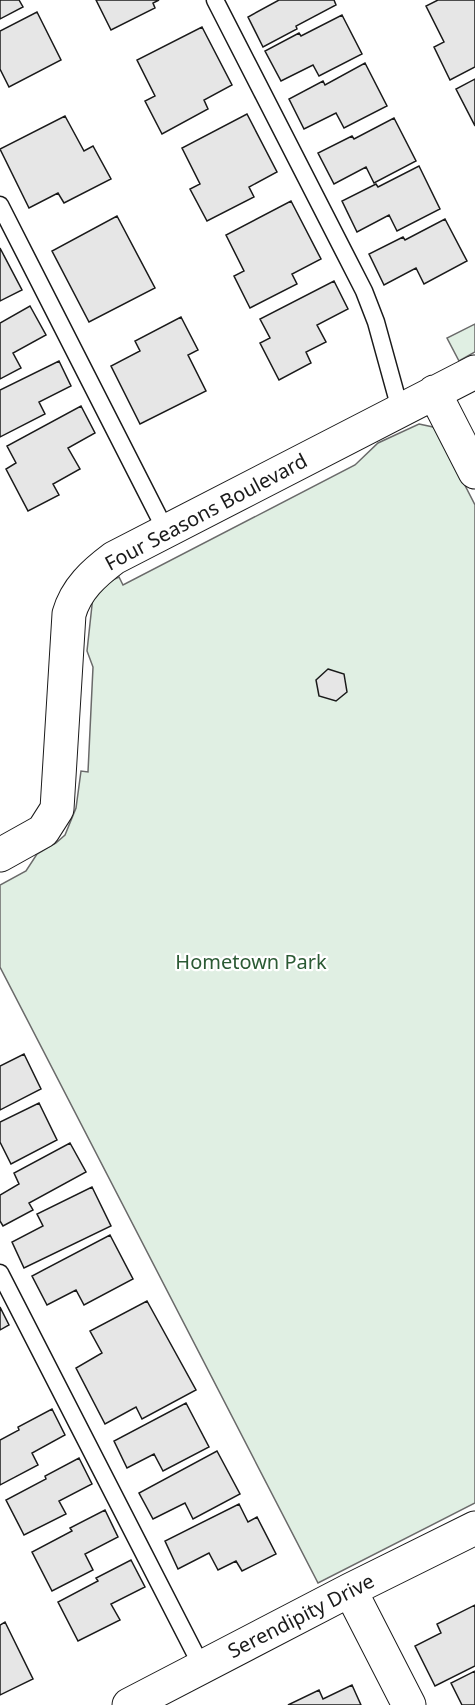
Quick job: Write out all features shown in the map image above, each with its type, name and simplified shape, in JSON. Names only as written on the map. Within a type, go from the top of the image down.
[{"type":"street","name":"Four Seasons Boulevard","points":[[0,855],[44,831],[57,809],[69,614],[72,603],[87,580],[107,563],[166,531],[475,372]]},
{"type":"street","points":[[434,392],[475,472]]},
{"type":"street","name":"Serendipity Drive","points":[[129,1705],[475,1528]]},
{"type":"street","points":[[350,1590],[409,1705]]},
{"type":"lane","points":[[215,0],[364,291],[376,322],[400,409]]},
{"type":"lane","points":[[0,206],[166,531]]},
{"type":"lane","points":[[0,1273],[202,1667]]},
{"type":"green space","points":[[475,324],[475,352],[459,361],[447,338]]},
{"type":"green space","name":"Hometown Park","points":[[419,424],[433,427],[437,431],[475,505],[475,1503],[318,1583],[0,967],[0,885],[26,871],[37,854],[65,835],[76,808],[81,771],[88,772],[93,667],[87,651],[93,596],[108,582],[119,577],[123,585],[355,465],[378,443]]},
{"type":"building","points":[[0,0],[19,0],[23,7],[0,19]]},
{"type":"building","points":[[96,0],[159,0],[153,3],[155,8],[111,30]]},
{"type":"building","points":[[279,0],[334,0],[336,5],[263,47],[248,17]]},
{"type":"building","points":[[438,0],[475,0],[475,67],[450,80],[434,47],[444,42],[426,6]]},
{"type":"building","points":[[37,12],[61,60],[9,87],[0,69],[0,31]]},
{"type":"building","points":[[342,15],[362,54],[319,76],[313,65],[281,81],[265,51],[299,33],[301,36]]},
{"type":"building","points":[[202,27],[232,85],[204,100],[208,109],[162,134],[145,101],[155,96],[137,60]]},
{"type":"building","points":[[365,63],[387,106],[344,128],[336,113],[304,129],[289,99],[323,81],[325,85]]},
{"type":"building","points":[[475,79],[475,126],[456,89]]},
{"type":"building","points":[[247,114],[277,172],[249,187],[254,197],[207,221],[190,189],[200,184],[182,148]]},
{"type":"building","points":[[65,116],[84,151],[93,146],[111,179],[64,203],[58,193],[29,208],[0,149]]},
{"type":"building","points":[[394,118],[416,161],[374,183],[366,167],[334,184],[318,153],[352,136],[354,139]]},
{"type":"building","points":[[419,166],[440,209],[397,231],[389,215],[357,232],[342,201],[376,184],[378,187]]},
{"type":"building","points":[[291,201],[321,259],[292,274],[297,284],[250,308],[234,276],[244,271],[226,235]]},
{"type":"building","points":[[117,216],[155,288],[89,322],[52,251]]},
{"type":"building","points":[[445,219],[467,261],[424,284],[416,268],[384,285],[369,254],[403,237],[405,240]]},
{"type":"building","points":[[0,248],[22,290],[0,301]]},
{"type":"building","points":[[334,281],[348,309],[317,325],[326,342],[306,352],[311,363],[279,380],[260,343],[270,338],[260,319]]},
{"type":"building","points":[[30,306],[46,335],[13,353],[21,368],[0,379],[0,323]]},
{"type":"building","points":[[181,317],[198,350],[188,355],[206,391],[140,424],[111,366],[140,351],[135,341]]},
{"type":"building","points":[[59,361],[71,386],[39,402],[45,414],[0,437],[0,390]]},
{"type":"building","points":[[81,406],[95,433],[68,448],[80,469],[53,484],[59,495],[28,511],[6,469],[16,463],[7,446]]},
{"type":"building","points":[[328,669],[344,674],[347,692],[336,701],[319,696],[316,680]]},
{"type":"building","points":[[24,1054],[41,1089],[0,1110],[0,1066]]},
{"type":"building","points":[[39,1103],[57,1140],[11,1164],[0,1142],[0,1122]]},
{"type":"building","points":[[70,1143],[86,1172],[29,1203],[33,1210],[3,1226],[0,1221],[0,1195],[19,1184],[14,1173]]},
{"type":"building","points":[[92,1187],[111,1226],[24,1268],[12,1242],[43,1226],[37,1214]]},
{"type":"building","points":[[110,1235],[133,1279],[84,1305],[76,1290],[47,1305],[32,1276]]},
{"type":"building","points":[[147,1301],[196,1390],[142,1419],[136,1407],[105,1424],[76,1368],[102,1353],[90,1331]]},
{"type":"building","points":[[0,1307],[9,1325],[0,1330]]},
{"type":"building","points":[[186,1403],[209,1447],[163,1471],[154,1454],[127,1468],[114,1441]]},
{"type":"building","points":[[52,1409],[65,1435],[32,1453],[38,1465],[0,1485],[0,1440],[19,1430],[18,1427]]},
{"type":"building","points":[[217,1451],[240,1494],[193,1519],[185,1503],[153,1519],[139,1493]]},
{"type":"building","points":[[79,1458],[92,1484],[59,1501],[66,1514],[24,1535],[6,1500]]},
{"type":"building","points":[[239,1504],[248,1522],[257,1517],[276,1554],[242,1571],[236,1561],[218,1570],[209,1553],[178,1569],[165,1541]]},
{"type":"building","points":[[105,1510],[118,1537],[85,1554],[93,1570],[52,1591],[32,1552],[72,1531],[70,1528]]},
{"type":"building","points":[[131,1560],[145,1587],[111,1604],[120,1620],[78,1641],[58,1602],[98,1581],[96,1578]]},
{"type":"building","points":[[475,1605],[475,1666],[435,1686],[415,1646],[441,1633],[437,1624]]},
{"type":"building","points":[[5,1622],[33,1679],[0,1695],[0,1625]]},
{"type":"building","points":[[475,1671],[475,1705],[462,1705],[451,1683]]},
{"type":"building","points":[[352,1685],[361,1705],[288,1705],[319,1690],[323,1699]]}]
